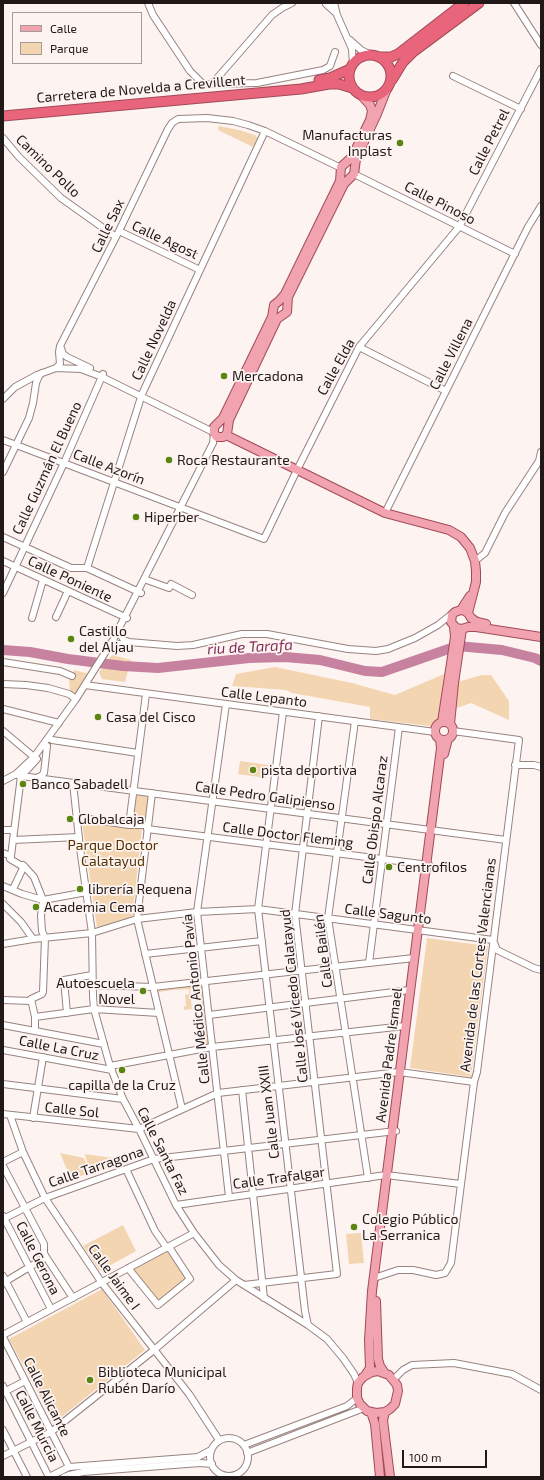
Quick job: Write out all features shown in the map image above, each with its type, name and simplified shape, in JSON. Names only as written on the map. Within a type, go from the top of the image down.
[{"type":"highway","points":[[281,90],[330,78],[351,67],[357,60],[369,54],[380,57],[391,57],[398,54],[464,3]]},
{"type":"highway","points":[[281,90],[340,84],[352,88],[362,96],[375,97],[389,88],[403,62],[413,52],[454,20],[479,3]]},
{"type":"highway","points":[[380,57],[388,65],[392,80]]},
{"type":"highway","points":[[351,67],[350,82],[352,88]]},
{"type":"highway","name":"Carretera de Novelda a Crevillent","points":[[3,116],[281,90]]},
{"type":"main road","points":[[225,434],[229,420],[277,319],[287,312],[288,297],[344,184],[352,173],[356,159],[386,91]]},
{"type":"main road","points":[[215,429],[223,418],[272,317],[274,305],[280,301],[285,294],[340,181],[343,168],[352,157],[372,116],[370,105],[362,96]]},
{"type":"main road","points":[[343,168],[351,164],[352,173]]},
{"type":"main road","points":[[343,168],[344,177],[352,173]]},
{"type":"main road","points":[[280,301],[284,302],[287,306]]},
{"type":"main road","points":[[273,310],[276,314],[281,316]]},
{"type":"main road","points":[[215,429],[224,423],[225,434]]},
{"type":"main road","points":[[215,429],[217,437],[225,434],[385,513],[449,530],[461,537],[470,548],[475,561],[476,570],[474,589],[463,613],[451,617],[459,627],[541,637]]},
{"type":"main road","points":[[449,726],[437,726],[441,737],[452,736],[449,726],[454,637],[459,627],[470,622],[463,613]]},
{"type":"main road","points":[[463,613],[477,622],[518,633]]},
{"type":"main road","name":"Avenida Padre Ismael","points":[[362,1378],[370,1368],[369,1340],[372,1291],[428,865],[441,737]]},
{"type":"main road","name":"Avenida Padre Ismael","points":[[401,1073],[405,1026],[419,930]]},
{"type":"main road","name":"Avenida Padre Ismael","points":[[384,1372],[378,1359],[375,1290],[388,1175]]},
{"type":"main road","points":[[368,1410],[385,1412],[390,1409],[397,1398],[398,1392],[394,1379],[384,1372],[372,1372],[362,1378],[356,1388],[357,1398],[368,1410],[375,1424],[380,1477]]},
{"type":"main road","points":[[385,1412],[383,1420],[390,1477]]},
{"type":"street","points":[[148,3],[153,15],[190,71],[203,84],[257,83],[323,70],[330,66],[335,52]]},
{"type":"street","points":[[212,84],[272,15],[292,3]]},
{"type":"street","points":[[319,3],[328,4],[337,15]]},
{"type":"street","points":[[334,3],[337,15],[352,49],[351,67]]},
{"type":"street","points":[[514,3],[541,45]]},
{"type":"street","points":[[348,37],[361,50],[369,54]]},
{"type":"street","name":"Calle Petrel","points":[[459,227],[541,69]]},
{"type":"street","points":[[453,76],[521,108]]},
{"type":"street","name":"Calle Sax","points":[[60,346],[118,234],[172,123],[178,119],[187,118],[219,119],[233,121],[265,131]]},
{"type":"street","points":[[265,131],[343,168]]},
{"type":"street","name":"Calle Novelda","points":[[87,568],[142,395],[265,131]]},
{"type":"street","name":"Camino Pollo","points":[[3,138],[19,157],[61,198],[118,234]]},
{"type":"street","name":"Calle Pinoso","points":[[352,173],[515,254]]},
{"type":"street","name":"Calle Villena","points":[[385,513],[528,227],[541,206]]},
{"type":"street","name":"Calle Elda","points":[[264,539],[359,347],[459,227]]},
{"type":"street","name":"Calle Agost","points":[[118,234],[200,270]]},
{"type":"street","points":[[56,368],[60,364],[60,346]]},
{"type":"street","points":[[60,346],[61,350],[67,357],[142,395],[215,429],[212,443],[182,508],[113,644]]},
{"type":"street","points":[[359,347],[446,391]]},
{"type":"street","points":[[3,399],[15,387],[40,374],[56,368],[81,369],[103,375]]},
{"type":"street","points":[[3,472],[29,418],[36,383],[40,374]]},
{"type":"street","name":"Calle Guzmán El Bueno","points":[[3,593],[64,463],[103,375]]},
{"type":"street","points":[[182,508],[216,445],[225,434]]},
{"type":"street","name":"Calle Azorín","points":[[3,440],[264,539]]},
{"type":"street","points":[[475,561],[485,554],[505,513],[539,461],[541,452]]},
{"type":"street","points":[[3,537],[71,568],[87,568],[139,592]]},
{"type":"street","name":"Calle Poniente","points":[[3,561],[126,618]]},
{"type":"street","points":[[32,618],[43,580]]},
{"type":"street","points":[[146,580],[169,588],[171,584],[192,595]]},
{"type":"street","points":[[56,617],[68,591]]},
{"type":"street","points":[[120,634],[124,640],[130,642],[177,646],[194,645],[242,634],[267,634],[348,649],[376,651],[401,644],[415,638],[463,613]]},
{"type":"street","points":[[5,780],[31,762],[48,746],[120,634],[126,618]]},
{"type":"street","points":[[113,644],[181,649],[253,636],[267,637],[364,654],[376,654],[400,648],[443,626],[459,627]]},
{"type":"street","points":[[3,662],[60,671],[72,676]]},
{"type":"street","points":[[3,684],[48,688],[69,694],[76,699]]},
{"type":"street","points":[[3,1000],[31,1000],[44,992],[45,938],[42,931],[41,916],[43,900],[34,877],[24,866],[10,859],[21,776],[87,685]]},
{"type":"street","name":"Calle Lepanto","points":[[87,685],[399,727],[441,737]]},
{"type":"street","points":[[129,824],[146,694]]},
{"type":"street","name":"Calle Médico Antonio Pavía","points":[[226,704],[197,912],[229,1197]]},
{"type":"street","points":[[3,709],[59,723]]},
{"type":"street","name":"Calle Juan XXIII","points":[[283,712],[258,909],[290,1189],[308,1325]]},
{"type":"street","name":"Calle José Vicedo Calatayud","points":[[301,1278],[337,1274],[295,914],[319,716]]},
{"type":"street","name":"Calle Bailén","points":[[356,721],[328,918],[368,1178]]},
{"type":"street","name":"Avenida de las Cortes Valencianas","points":[[377,1277],[398,1270],[413,1270],[436,1275],[445,1272],[451,1263],[474,1082],[477,1072],[518,740],[449,726]]},
{"type":"street","name":"Calle Obispo Alcaraz","points":[[369,963],[399,727]]},
{"type":"street","points":[[3,731],[31,762],[42,766],[44,771]]},
{"type":"street","points":[[52,740],[138,753]]},
{"type":"street","points":[[31,762],[31,775],[36,778],[41,776],[44,771],[48,746]]},
{"type":"street","points":[[516,765],[541,766]]},
{"type":"street","points":[[5,780],[21,776]]},
{"type":"street","name":"Calle Pedro Galipienso","points":[[21,776],[506,840]]},
{"type":"street","name":"Calle Santa Faz","points":[[73,783],[76,817],[92,933],[94,1009],[111,1068],[123,1099],[176,1204],[194,1233],[211,1256],[236,1280],[308,1325]]},
{"type":"street","points":[[152,793],[136,919],[182,1109]]},
{"type":"street","name":"Calle Doctor Fleming","points":[[76,817],[129,824],[208,838],[428,865]]},
{"type":"street","points":[[3,830],[14,830]]},
{"type":"street","points":[[13,840],[79,837]]},
{"type":"street","points":[[3,854],[10,856]]},
{"type":"street","points":[[13,890],[24,866]]},
{"type":"street","points":[[3,886],[43,900],[87,892]]},
{"type":"street","points":[[3,904],[21,922],[33,939]]},
{"type":"street","name":"Calle Sagunto","points":[[3,944],[33,939],[92,933],[136,919],[197,912],[258,909],[493,940]]},
{"type":"street","points":[[493,940],[497,950],[541,970]]},
{"type":"street","points":[[145,954],[262,941]]},
{"type":"street","points":[[93,985],[153,987],[414,958]]},
{"type":"street","points":[[67,1013],[64,980],[92,975]]},
{"type":"street","points":[[209,1015],[410,990]]},
{"type":"street","points":[[31,1000],[35,1017],[35,1031]]},
{"type":"street","points":[[35,1017],[94,1009],[159,1013]]},
{"type":"street","points":[[3,1025],[104,1044]]},
{"type":"street","points":[[111,1068],[212,1048],[405,1026]]},
{"type":"street","name":"Calle La Cruz","points":[[3,1050],[111,1068]]},
{"type":"street","points":[[34,1118],[43,1057]]},
{"type":"street","points":[[139,1129],[218,1093],[401,1073],[474,1082]]},
{"type":"street","points":[[3,1084],[123,1099]]},
{"type":"street","points":[[242,1090],[264,1298]]},
{"type":"street","name":"Calle Sol","points":[[3,1114],[139,1129]]},
{"type":"street","name":"Calle Jaime I","points":[[10,1115],[23,1152],[45,1198],[102,1283],[189,1394],[219,1440]]},
{"type":"street","name":"Calle Tarragona","points":[[3,1218],[45,1198],[154,1160],[394,1131]]},
{"type":"street","points":[[3,1162],[23,1152]]},
{"type":"street","points":[[3,1166],[44,1244],[44,1253],[46,1257],[73,1298]]},
{"type":"street","points":[[126,1169],[155,1231],[190,1279],[158,1305],[128,1268]]},
{"type":"street","points":[[388,1175],[461,1184]]},
{"type":"street","name":"Calle Trafalgar","points":[[176,1204],[388,1175]]},
{"type":"street","name":"Calle Gerona","points":[[3,1218],[51,1310]]},
{"type":"street","points":[[3,1336],[194,1233]]},
{"type":"street","points":[[27,1322],[4,1280],[46,1257]]},
{"type":"street","points":[[244,1285],[301,1278]]},
{"type":"street","points":[[3,1456],[51,1432],[154,1350],[236,1280]]},
{"type":"street","points":[[294,1316],[300,1316],[305,1311]]},
{"type":"street","points":[[308,1325],[327,1339],[336,1348],[354,1374],[362,1378]]},
{"type":"street","name":"Calle Alicante","points":[[3,1336],[69,1467]]},
{"type":"street","points":[[394,1379],[403,1370],[412,1365],[454,1363],[512,1374],[541,1390]]},
{"type":"street","points":[[4,1390],[25,1381]]},
{"type":"street","name":"Calle Murcia","points":[[4,1390],[49,1477]]},
{"type":"street","points":[[244,1445],[346,1406],[357,1398]]},
{"type":"street","points":[[248,1453],[368,1410]]},
{"type":"street","points":[[3,1430],[27,1477]]},
{"type":"street","points":[[49,1477],[69,1467],[198,1457],[211,1450],[219,1440],[228,1438],[232,1438],[244,1445],[248,1453],[247,1462],[243,1469],[236,1474],[230,1476],[218,1472],[210,1460],[211,1450]]},
{"type":"street","points":[[64,1477],[69,1474],[83,1472],[212,1464]]},
{"type":"green space","points":[[219,126],[239,130],[255,135],[258,138],[253,147],[218,130]]},
{"type":"green space","points":[[112,655],[131,660],[125,682],[102,679],[99,672]]},
{"type":"green space","points":[[275,667],[352,683],[395,695],[444,674],[439,718],[430,726],[370,719],[370,707],[292,693],[286,690],[232,686],[236,674]]},
{"type":"green space","points":[[74,670],[90,674],[77,694],[70,692],[69,677],[71,678]]},
{"type":"green space","points":[[482,675],[491,675],[509,701],[509,720],[471,703],[451,710],[454,683]]},
{"type":"green space","name":"pista deportiva","points":[[240,761],[268,765],[266,778],[238,774]]},
{"type":"green space","points":[[135,795],[149,797],[145,825],[132,824]]},
{"type":"green space","name":"Parque Doctor Calatayud","points":[[82,822],[142,829],[132,918],[97,928]]},
{"type":"green space","points":[[427,938],[488,946],[471,1077],[410,1068]]},
{"type":"green space","points":[[200,984],[202,986],[208,1044],[206,1045],[200,987],[190,989],[192,1009],[184,1010],[184,1006],[186,1006],[185,995],[189,994],[189,989],[159,992],[158,994],[157,990]]},
{"type":"green space","points":[[60,1153],[84,1158],[89,1170],[85,1154],[120,1159],[123,1163],[71,1179]]},
{"type":"green space","points":[[123,1225],[136,1251],[100,1271],[83,1246]]},
{"type":"green space","points":[[361,1233],[364,1263],[349,1264],[346,1234]]},
{"type":"green space","points":[[168,1249],[189,1280],[159,1303],[131,1269]]},
{"type":"green space","points":[[102,1289],[145,1350],[54,1423],[9,1339]]},
{"type":"waterway","name":"riu de Tarafa","points":[[3,650],[30,652],[68,659],[123,666],[158,668],[249,658],[285,657],[320,660],[365,671],[382,672],[457,646],[502,650],[535,658],[541,661]]},
{"type":"place","name":"Manufacturas Inplast","points":[[400,143]]},
{"type":"place","name":"Mercadona","points":[[224,376]]},
{"type":"place","name":"Roca Restaurante","points":[[169,460]]},
{"type":"place","name":"Hiperber","points":[[136,517]]},
{"type":"place","name":"Castillo del Aljau","points":[[71,639]]},
{"type":"place","name":"Casa del Cisco","points":[[98,717]]},
{"type":"place","name":"pista deportiva","points":[[253,770]]},
{"type":"place","name":"Banco Sabadell","points":[[23,784]]},
{"type":"place","name":"Globalcaja","points":[[70,819]]},
{"type":"place","name":"Centrofilos","points":[[389,867]]},
{"type":"place","name":"librería Requena","points":[[80,889]]},
{"type":"place","name":"Academia Cema","points":[[36,907]]},
{"type":"place","name":"Autoescuela Novel","points":[[143,991]]},
{"type":"place","name":"capilla de la Cruz","points":[[122,1070]]},
{"type":"place","name":"Colegio Público La Serranica","points":[[354,1227]]},
{"type":"place","name":"Biblioteca Municipal Rubén Darío","points":[[90,1380]]}]
